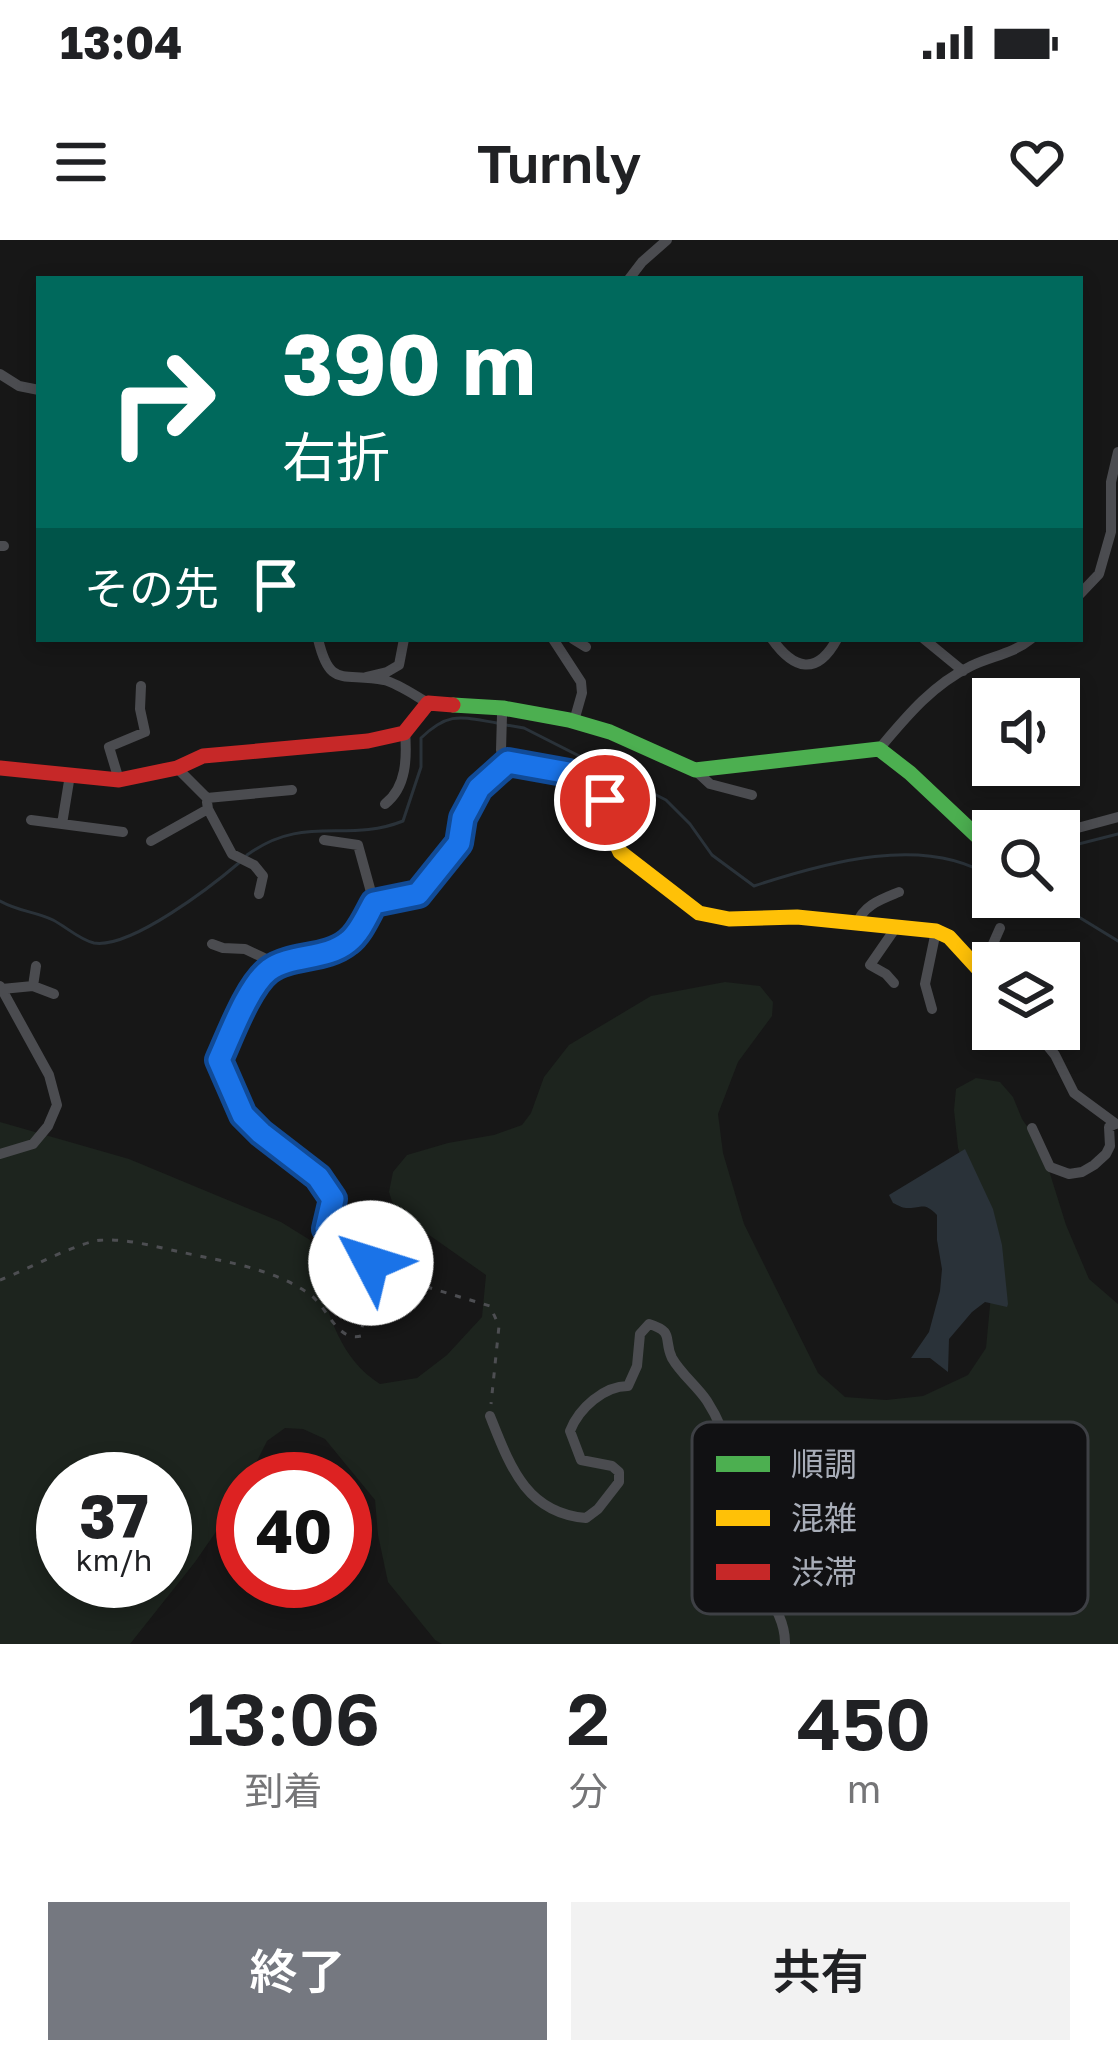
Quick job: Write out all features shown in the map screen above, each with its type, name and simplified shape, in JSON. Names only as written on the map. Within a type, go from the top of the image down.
[{"type":"street","points":[[631,276],[667,240]]},
{"type":"street","points":[[0,374],[36,389]]},
{"type":"street","points":[[1083,591],[1099,574],[1111,532],[1118,452]]},
{"type":"street","points":[[319,642],[325,666],[333,674],[388,681],[428,704],[501,718],[574,721],[610,731],[695,770],[710,784],[752,795]]},
{"type":"street","points":[[363,679],[399,665],[403,642]]},
{"type":"street","points":[[555,642],[581,682],[574,721]]},
{"type":"street","points":[[578,642],[586,647]]},
{"type":"street","points":[[775,642],[800,665],[827,657],[835,642]]},
{"type":"street","points":[[928,642],[963,671]]},
{"type":"street","points":[[695,770],[879,749],[916,704],[963,671],[1027,642]]},
{"type":"street","points":[[119,780],[109,748],[145,732],[141,686]]},
{"type":"street","points":[[0,768],[119,780],[177,768],[203,756],[368,741],[405,730],[428,704]]},
{"type":"street","points":[[501,718],[501,750],[508,762],[569,773],[605,800],[620,852],[699,913],[729,920],[765,916],[936,931],[949,937],[972,961]]},
{"type":"street","points":[[385,804],[402,779],[407,759],[405,730]]},
{"type":"street","points":[[879,749],[972,831]]},
{"type":"street","points":[[371,1263],[339,1245],[326,1229],[333,1199],[318,1177],[243,1115],[219,1060],[261,978],[279,965],[349,942],[374,903],[418,894],[459,843],[463,818],[479,788],[508,762]]},
{"type":"street","points":[[177,768],[207,804],[232,854],[263,876],[259,894]]},
{"type":"street","points":[[62,824],[70,775]]},
{"type":"street","points":[[151,841],[207,804],[292,790]]},
{"type":"street","points":[[1080,827],[1118,817]]},
{"type":"street","points":[[31,820],[123,832]]},
{"type":"street","points":[[324,840],[358,845],[374,903]]},
{"type":"street","points":[[857,924],[860,914],[875,902],[899,892]]},
{"type":"street","points":[[894,983],[869,965],[897,926]]},
{"type":"street","points":[[994,942],[1000,928]]},
{"type":"street","points":[[932,1010],[925,984],[936,931]]},
{"type":"street","points":[[212,944],[245,950],[279,965]]},
{"type":"street","points":[[33,986],[36,966]]},
{"type":"street","points":[[0,1154],[33,1144],[57,1105],[49,1075],[1,987],[33,986],[54,994]]},
{"type":"street","points":[[1051,1050],[1074,1093],[1117,1124]]},
{"type":"street","points":[[1032,1128],[1050,1168],[1069,1174],[1082,1172],[1106,1154],[1108,1127],[1117,1124]]},
{"type":"street","points":[[490,1416],[507,1459],[542,1506],[586,1518],[620,1482],[619,1472],[581,1460],[570,1431],[595,1398],[621,1384],[628,1386],[637,1366],[640,1334],[649,1324],[667,1334],[671,1357],[708,1402],[718,1422]]},
{"type":"street","points":[[777,1614],[785,1644]]},
{"type":"path","points":[[0,1280],[100,1239],[141,1244],[251,1267],[307,1291],[345,1336],[354,1338],[362,1336],[371,1263],[490,1306],[499,1326],[490,1416]]},
{"type":"shaded area","points":[[725,982],[760,986],[773,1002],[772,1016],[738,1062],[718,1114],[723,1153],[744,1224],[818,1373],[845,1397],[886,1400],[923,1396],[968,1375],[986,1348],[991,1295],[954,1110],[956,1089],[976,1078],[1000,1082],[1042,1148],[1089,1279],[1118,1304],[1118,1644],[442,1644],[388,1582],[372,1496],[372,1452],[336,1452],[325,1439],[303,1429],[285,1428],[267,1441],[262,1452],[216,1452],[216,1532],[192,1566],[192,1452],[36,1452],[36,1608],[159,1608],[130,1644],[0,1644],[0,1122],[129,1159],[281,1222],[310,1240],[340,1339],[363,1371],[380,1384],[417,1378],[447,1355],[482,1317],[486,1275],[395,1211],[389,1192],[393,1172],[407,1155],[522,1125],[544,1077],[569,1045],[651,996]]},
{"type":"shaded area","points":[[965,1149],[993,1209],[1008,1304],[985,1302],[972,1312],[949,1339],[948,1372],[930,1358],[911,1358],[929,1332],[940,1291],[937,1215],[925,1207],[901,1207],[889,1195]]},
{"type":"waterway","points":[[247,855],[288,835],[363,830],[403,821],[421,767],[421,738],[456,718],[497,723]]},
{"type":"waterway","points":[[506,725],[524,728],[666,800],[712,855],[754,886],[875,857],[937,857],[972,867]]},
{"type":"waterway","points":[[1080,844],[1118,834]]},
{"type":"waterway","points":[[0,901],[53,920],[94,943],[110,942],[171,913],[240,862]]},
{"type":"waterway","points":[[1080,918],[1118,941]]},
{"type":"traffic: fast","points":[[453,705],[569,720],[610,732],[695,770],[879,749],[972,831]]},
{"type":"traffic: fast","points":[[371,1263],[339,1245],[327,1229],[333,1199],[318,1177],[243,1115],[219,1060],[261,978],[273,967],[349,942],[374,903],[418,894],[459,843],[463,818],[479,787],[508,762],[569,773],[604,799]]},
{"type":"traffic: slow","points":[[604,799],[620,852],[699,913],[729,919],[797,917],[936,931],[949,937],[972,962]]},
{"type":"traffic: jam","points":[[0,768],[119,780],[177,768],[203,756],[368,741],[404,733],[428,703],[453,705]]},
{"type":"route","points":[[371,1263],[339,1245],[326,1229],[333,1199],[318,1177],[243,1115],[219,1060],[238,1022],[261,978],[273,967],[349,942],[374,903],[418,894],[459,843],[463,818],[479,788],[508,762],[569,773],[605,800]]}]
